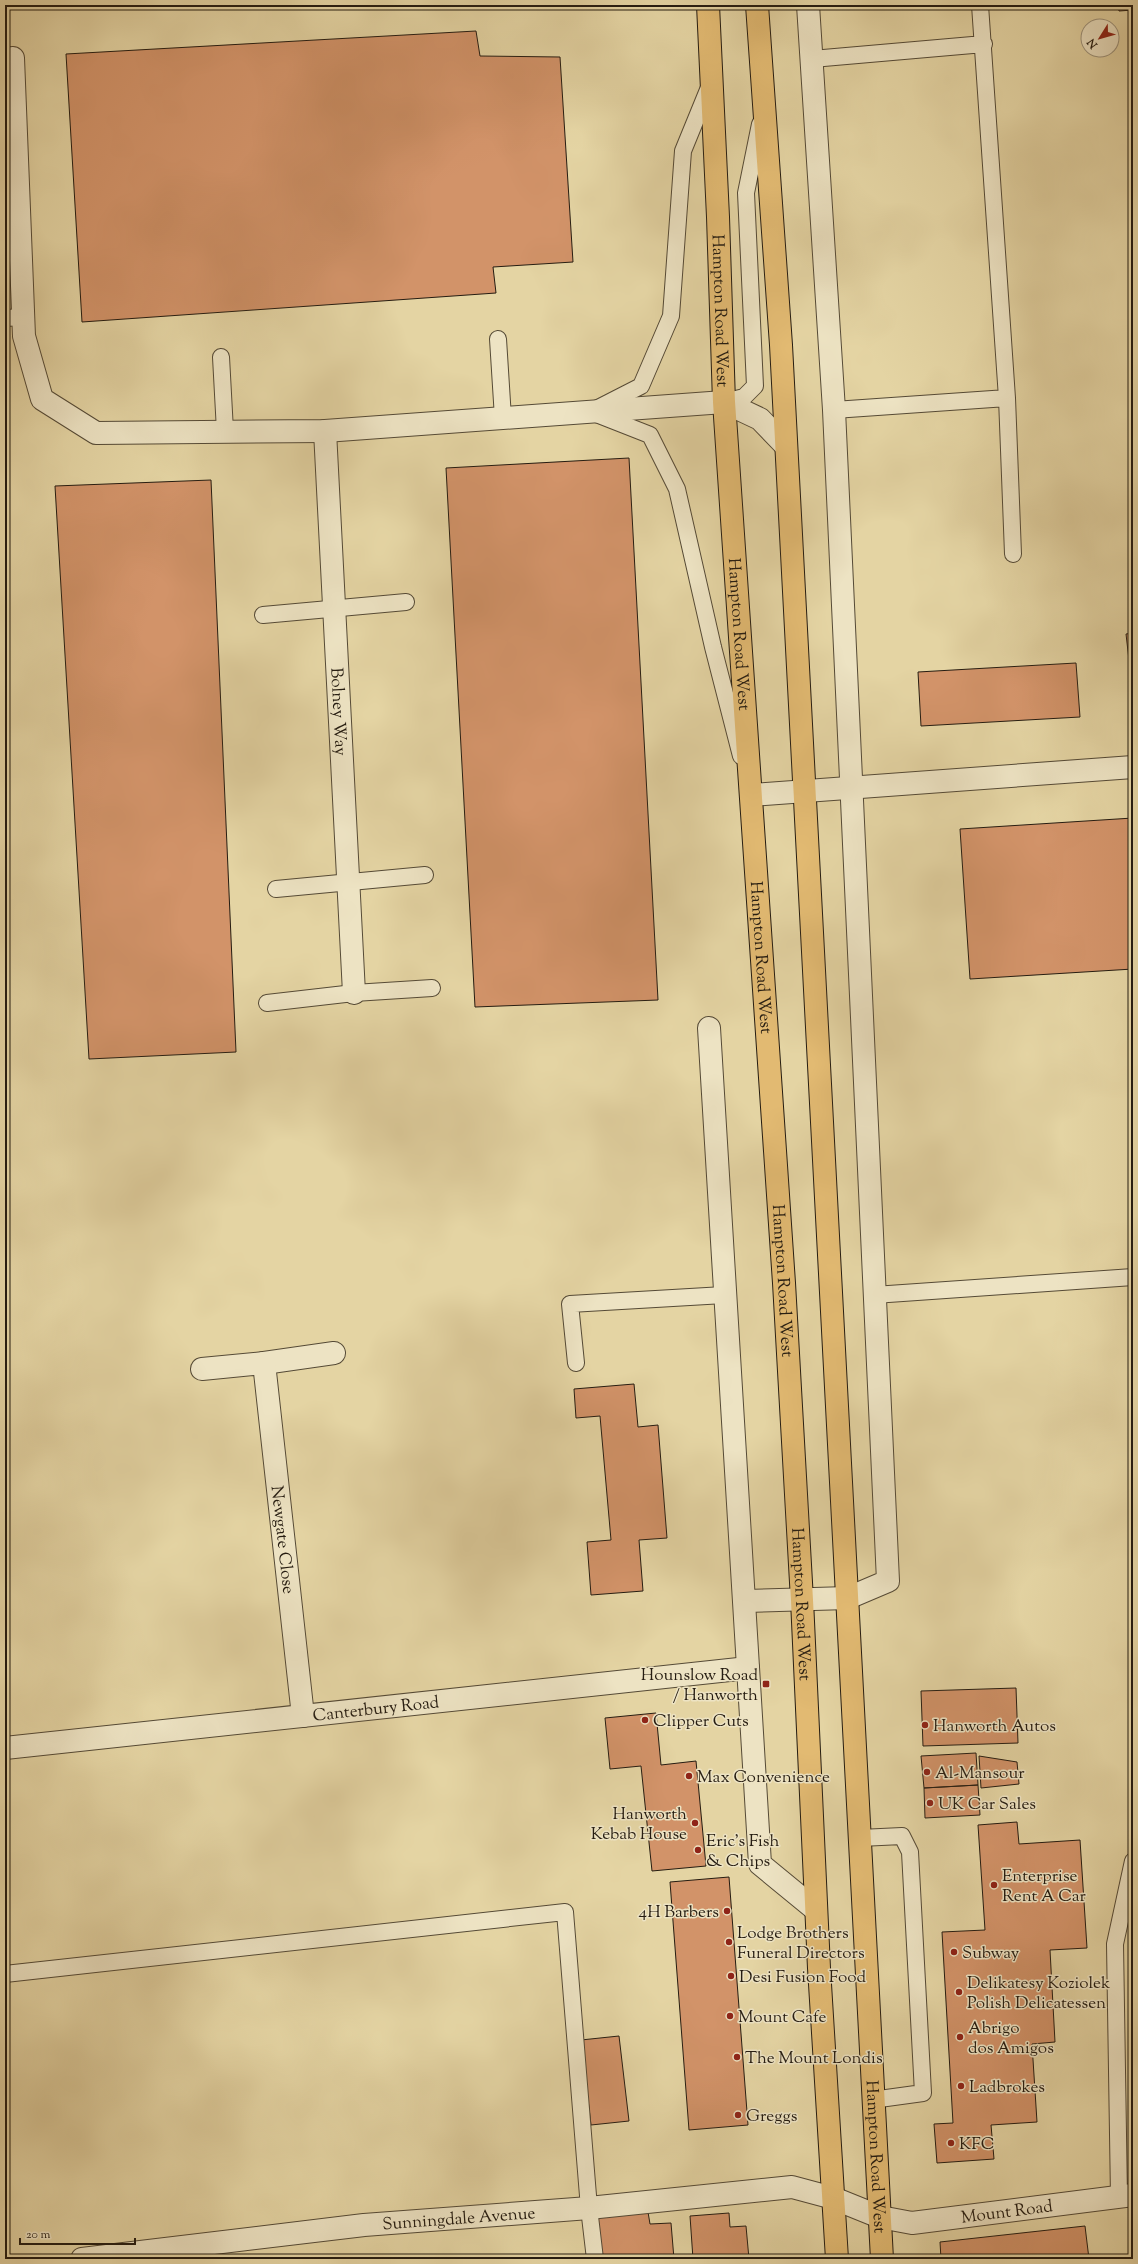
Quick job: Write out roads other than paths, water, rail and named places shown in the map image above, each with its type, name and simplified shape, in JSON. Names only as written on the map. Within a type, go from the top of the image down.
[{"type":"main road","name":"Hampton Road West","points":[[708,5],[718,217],[724,402],[784,1283],[802,1600],[816,1910],[837,2259]]},
{"type":"main road","name":"Hampton Road West","points":[[757,5],[786,446],[848,1598],[872,2100],[882,2259]]},
{"type":"street","points":[[744,1601],[848,1598],[888,1581],[834,410],[808,5]]},
{"type":"street","points":[[13,58],[10,100],[14,318],[24,336],[42,399],[96,433],[325,431],[724,402],[760,419],[786,446]]},
{"type":"street","name":"Bolney Way","points":[[325,431],[354,993]]},
{"type":"street","points":[[751,795],[1133,767]]},
{"type":"street","points":[[709,1028],[724,1295],[760,1864],[816,1910]]},
{"type":"street","points":[[202,1369],[264,1363],[334,1353]]},
{"type":"street","name":"Newgate Close","points":[[264,1363],[304,1716]]},
{"type":"street","name":"Canterbury Road","points":[[5,1748],[748,1668]]},
{"type":"street","name":"Sunningdale Avenue","points":[[82,2259],[364,2225],[589,2208],[792,2187],[833,2198]]},
{"type":"street","name":"Mount Road","points":[[833,2198],[880,2217],[912,2223],[1126,2196]]},
{"type":"lane","points":[[980,5],[984,44],[1007,398],[1013,554]]},
{"type":"lane","points":[[812,59],[984,44]]},
{"type":"lane","points":[[591,412],[641,386],[671,316],[683,151],[711,83]]},
{"type":"lane","points":[[724,402],[744,397],[755,386],[746,192],[764,105]]},
{"type":"lane","points":[[498,339],[504,418]]},
{"type":"lane","points":[[221,357],[226,432]]},
{"type":"lane","points":[[834,410],[1007,398]]},
{"type":"lane","points":[[591,412],[650,435],[677,489],[713,647],[751,795]]},
{"type":"lane","points":[[263,614],[406,602]]},
{"type":"lane","points":[[276,889],[425,875]]},
{"type":"lane","points":[[266,1003],[354,993],[432,988]]},
{"type":"lane","points":[[874,1294],[1133,1277]]},
{"type":"lane","points":[[576,1363],[570,1304],[724,1295]]},
{"type":"lane","points":[[860,1838],[902,1836],[910,1852],[923,2093],[872,2100]]},
{"type":"lane","points":[[1126,2196],[1115,1944],[1133,1860]]},
{"type":"lane","points":[[5,1974],[565,1912],[589,2208],[595,2259]]},
{"type":"place","name":"Hounslow Road / Hanworth","points":[[766,1684]]},
{"type":"place","name":"Clipper Cuts","points":[[645,1720]]},
{"type":"place","name":"Hanworth Autos","points":[[925,1725]]},
{"type":"place","name":"Al-Mansour","points":[[927,1772]]},
{"type":"place","name":"Max Convenience","points":[[689,1776]]},
{"type":"place","name":"UK Car Sales","points":[[930,1803]]},
{"type":"place","name":"Hanworth Kebab House","points":[[695,1823]]},
{"type":"place","name":"Eric's Fish & Chips","points":[[698,1850]]},
{"type":"place","name":"Enterprise Rent A Car","points":[[994,1885]]},
{"type":"place","name":"4H Barbers","points":[[727,1911]]},
{"type":"place","name":"Lodge Brothers Funeral Directors","points":[[729,1942]]},
{"type":"place","name":"Subway","points":[[954,1952]]},
{"type":"place","name":"Desi Fusion Food","points":[[731,1976]]},
{"type":"place","name":"Delikatesy Koziolek Polish Delicatessen","points":[[959,1992]]},
{"type":"place","name":"Mount Cafe","points":[[730,2016]]},
{"type":"place","name":"Abrigo dos Amigos","points":[[960,2037]]},
{"type":"place","name":"The Mount Londis","points":[[737,2057]]},
{"type":"place","name":"Ladbrokes","points":[[961,2086]]},
{"type":"place","name":"Greggs","points":[[738,2115]]},
{"type":"place","name":"KFC","points":[[951,2143]]}]
